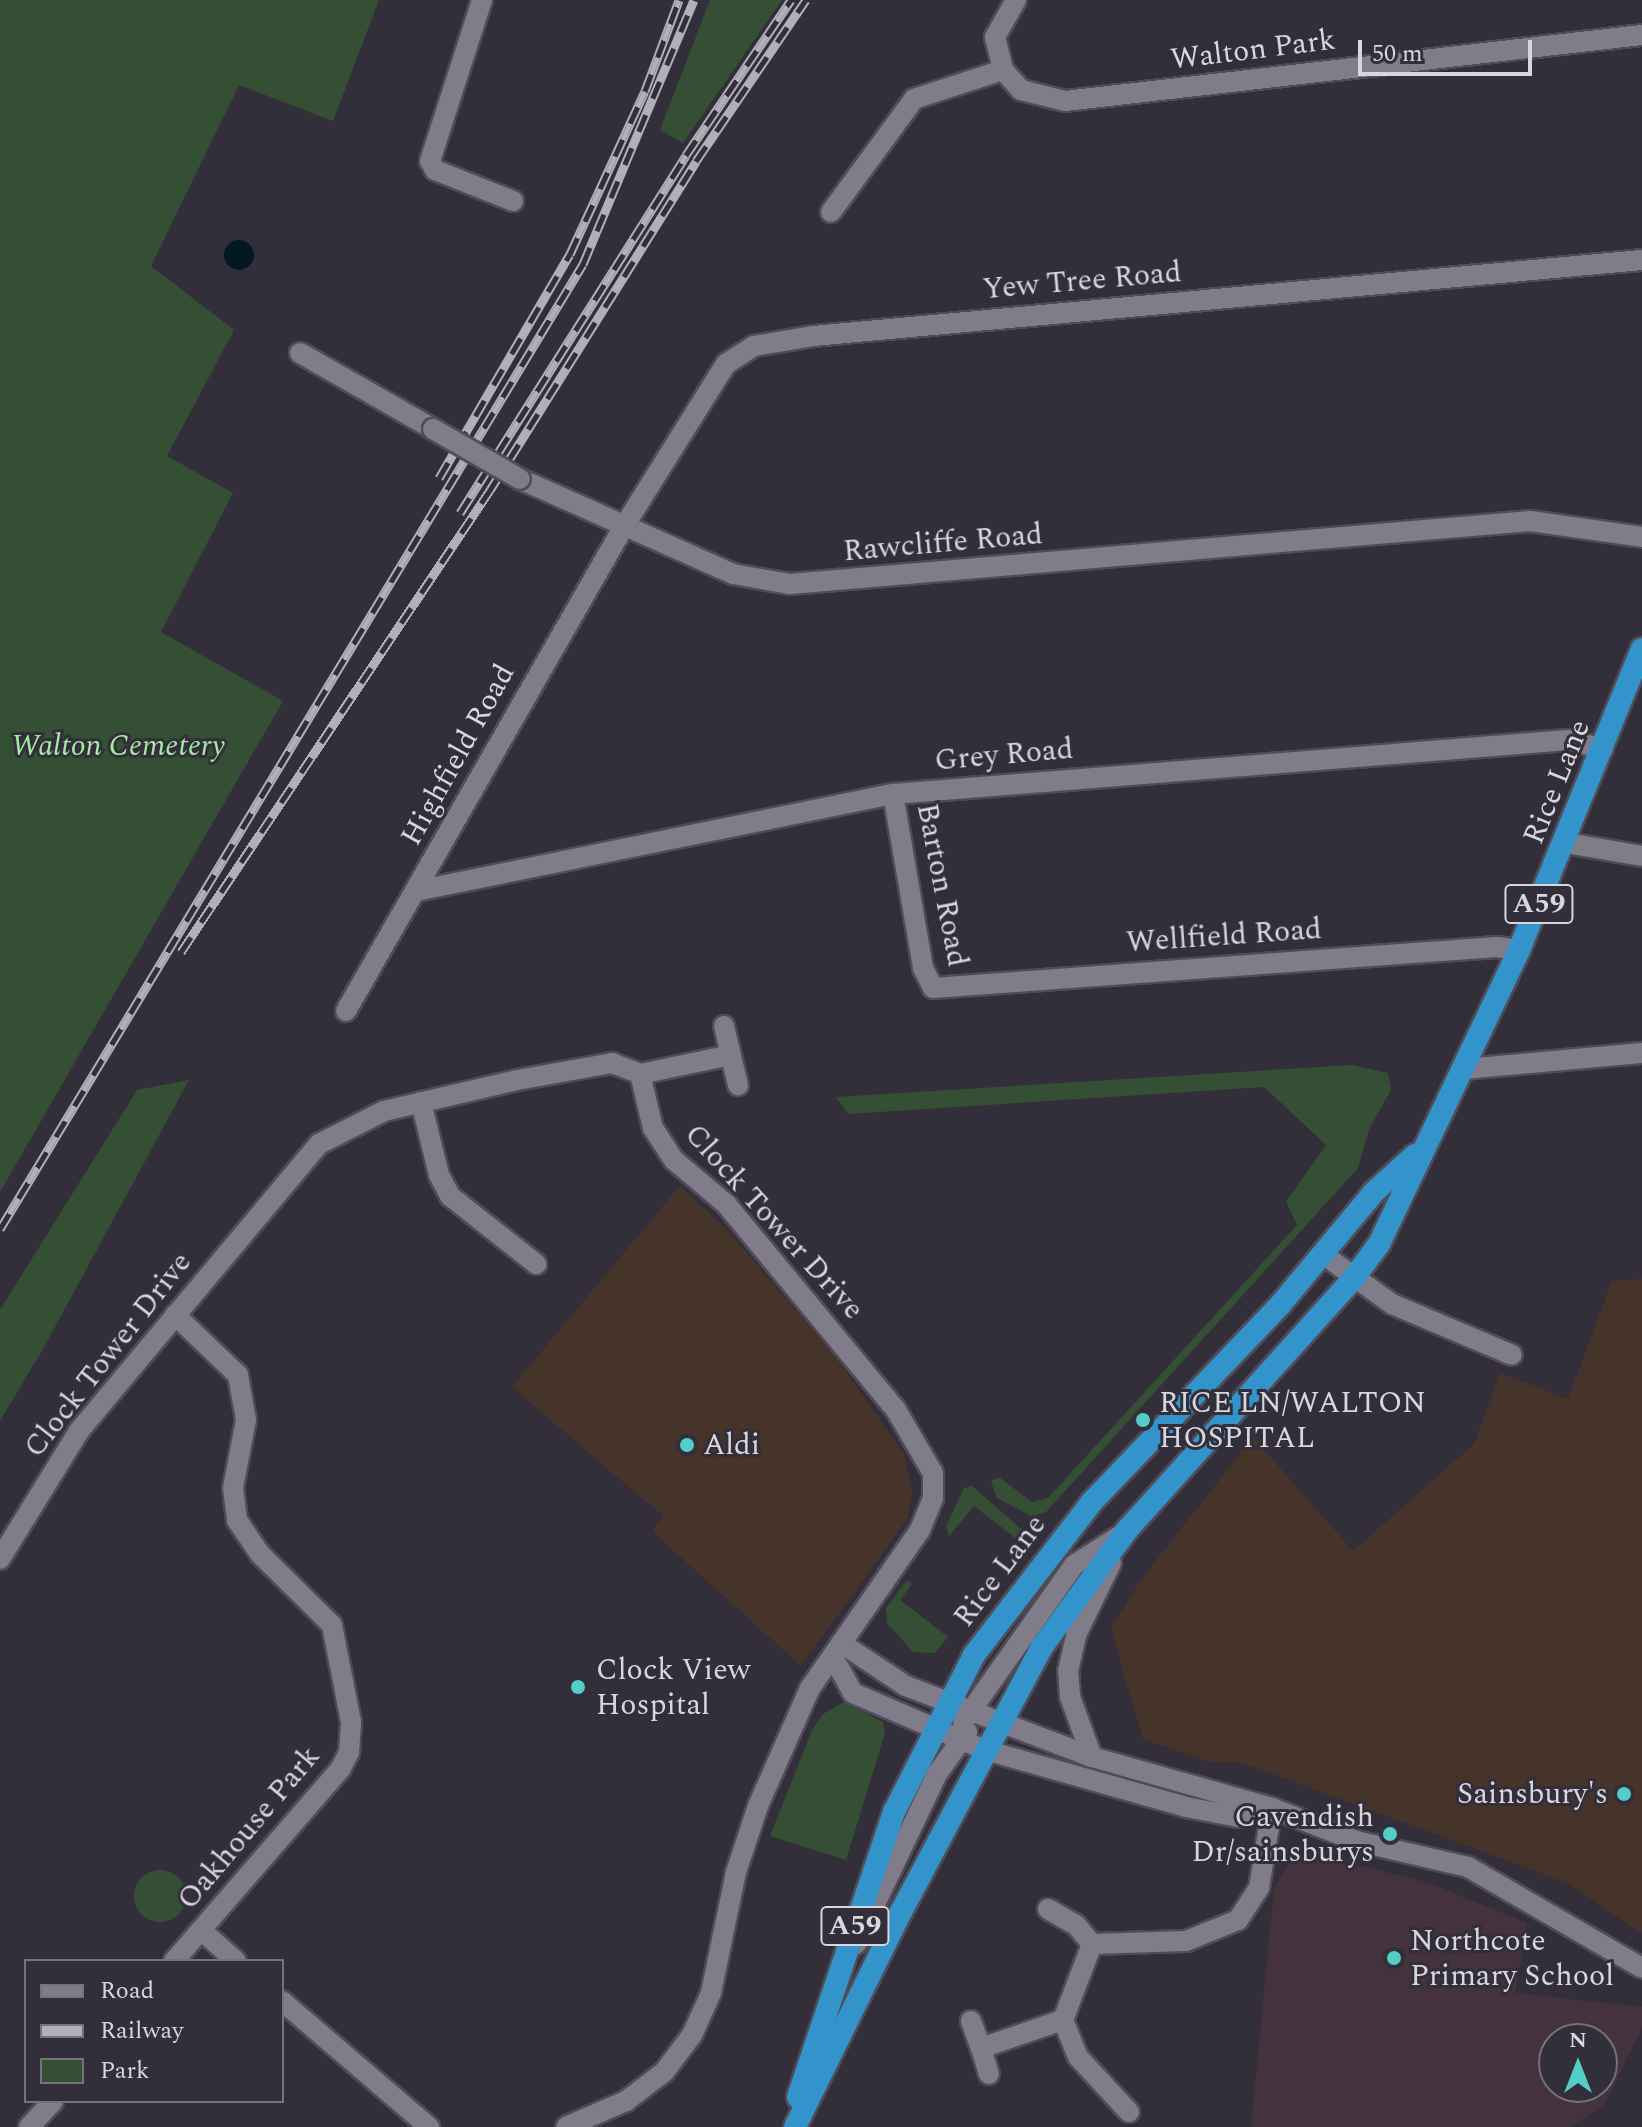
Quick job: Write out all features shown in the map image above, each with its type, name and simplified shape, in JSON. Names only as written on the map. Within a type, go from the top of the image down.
[{"type":"highway","name":"Rice Lane","points":[[792,2127],[985,1750],[1042,1647],[1127,1530],[1353,1279],[1401,1202],[1419,1151],[1465,1069],[1567,843],[1603,749],[1632,698],[1642,649]]},
{"type":"highway","name":"Rice Lane","points":[[792,2127],[837,1979],[894,1812],[932,1730],[974,1655],[1091,1503],[1324,1255],[1374,1192],[1419,1151]]},
{"type":"street","points":[[482,0],[430,161],[435,170],[513,201]]},
{"type":"street","points":[[831,212],[914,99],[1003,70],[995,37],[1016,0]]},
{"type":"street","name":"Walton Park","points":[[1003,70],[1021,90],[1065,101],[1642,35]]},
{"type":"street","name":"Yew Tree Road","points":[[623,528],[726,364],[754,346],[829,334],[1642,260]]},
{"type":"street","name":"Rawcliffe Road","points":[[300,353],[520,479],[623,528],[733,574],[790,584],[1530,521],[1642,537]]},
{"type":"street","name":"Highfield Road","points":[[346,1011],[623,528]]},
{"type":"street","name":"Grey Road","points":[[416,891],[893,794],[1568,740],[1603,749]]},
{"type":"street","name":"Barton Road","points":[[893,794],[923,968],[933,988]]},
{"type":"street","points":[[1567,843],[1642,856]]},
{"type":"street","name":"Wellfield Road","points":[[933,988],[1481,948],[1519,950]]},
{"type":"street","points":[[724,1026],[738,1085]]},
{"type":"street","points":[[1465,1069],[1642,1053]]},
{"type":"street","points":[[640,1074],[731,1055]]},
{"type":"street","name":"Clock Tower Drive","points":[[0,1559],[79,1431],[319,1144],[350,1125],[421,1102],[612,1063],[640,1074],[653,1128],[674,1160],[727,1205],[896,1410],[933,1473],[933,1498],[920,1530],[810,1688],[758,1806],[736,1872],[711,1993],[692,2035],[664,2072],[626,2101],[566,2127]]},
{"type":"street","points":[[421,1102],[439,1175],[450,1196],[536,1264]]},
{"type":"street","points":[[1324,1255],[1353,1279],[1392,1304],[1512,1355]]},
{"type":"street","name":"Oakhouse Park","points":[[175,1315],[238,1375],[246,1420],[233,1488],[237,1520],[260,1554],[332,1625],[351,1722],[349,1752],[341,1768],[176,1959]]},
{"type":"street","points":[[932,1730],[955,1726],[973,1713],[1074,1565],[1127,1530]]},
{"type":"street","points":[[1092,1757],[1070,1697],[1071,1652],[1127,1530]]},
{"type":"street","points":[[837,1650],[946,1703],[1092,1757],[1272,1808],[1356,1841],[1483,1873],[1642,1968]]},
{"type":"street","points":[[837,1650],[853,1693],[932,1730],[985,1750],[1186,1807],[1238,1817],[1272,1808]]},
{"type":"street","points":[[837,1979],[959,1740],[979,1726],[1000,1723]]},
{"type":"street","points":[[1092,1944],[1186,1941],[1238,1920],[1259,1888],[1272,1808]]},
{"type":"street","points":[[1048,1909],[1076,1925],[1092,1944]]},
{"type":"street","points":[[202,1931],[234,1959]]},
{"type":"street","points":[[1092,1944],[1063,2020],[1078,2057],[1129,2112]]},
{"type":"street","points":[[284,2003],[429,2127]]},
{"type":"street","points":[[981,2048],[1063,2020]]},
{"type":"street","points":[[971,2021],[989,2074]]},
{"type":"street","points":[[38,2124],[52,2103]]},
{"type":"shaded area","points":[[680,1186],[731,1234],[838,1360],[904,1454],[912,1488],[908,1518],[801,1666],[652,1531],[663,1516],[512,1387]]},
{"type":"shaded area","points":[[1642,1279],[1642,1933],[1568,1883],[1240,1762],[1209,1762],[1143,1739],[1111,1629],[1141,1580],[1253,1437],[1353,1551],[1474,1444],[1500,1373],[1568,1399],[1612,1281]]},
{"type":"shaded area","name":"Northcote Primary School","points":[[1296,1850],[1429,1883],[1527,1923],[1515,1993],[1642,2007],[1642,2028],[1618,2077],[1618,2023],[1538,2023],[1538,2103],[1605,2103],[1570,2127],[1251,2127],[1274,1888]]},
{"type":"green space","name":"Walton Cemetery","points":[[0,0],[379,0],[333,121],[239,85],[151,266],[234,330],[167,456],[233,493],[161,632],[283,701],[0,1192]]},
{"type":"green space","points":[[710,0],[782,0],[683,143],[660,130]]},
{"type":"green space","points":[[1351,1065],[1388,1073],[1391,1090],[1369,1129],[1358,1168],[1046,1512],[1031,1516],[997,1498],[991,1481],[999,1477],[1032,1502],[1048,1498],[1297,1225],[1286,1202],[1326,1145],[1264,1087],[848,1114],[836,1097]]},
{"type":"green space","points":[[189,1080],[43,1349],[0,1421],[0,1310],[137,1090]]},
{"type":"green space","points":[[972,1486],[1028,1535],[1022,1543],[974,1506],[949,1536],[946,1526],[964,1488]]},
{"type":"green space","points":[[907,1580],[912,1584],[900,1600],[948,1637],[935,1653],[913,1652],[887,1623],[886,1608]]},
{"type":"green space","points":[[844,1702],[883,1722],[885,1733],[846,1860],[770,1836],[812,1730],[823,1714]]},
{"type":"green space","points":[[160,1870],[179,1877],[186,1896],[179,1915],[160,1922],[141,1915],[134,1896],[141,1877]]},
{"type":"water","points":[[239,240],[250,244],[254,255],[250,266],[239,270],[228,266],[224,255],[228,244]]},
{"type":"railway","points":[[439,478],[570,254],[645,91],[679,0]]},
{"type":"railway","points":[[0,1229],[583,264],[694,0]]},
{"type":"railway","points":[[460,513],[686,155],[791,0]]},
{"type":"railway","points":[[181,952],[490,490],[696,161],[806,0]]},
{"type":"place","name":"RICE LN/WALTON HOSPITAL","points":[[1143,1420]]},
{"type":"place","name":"Aldi","points":[[687,1445]]},
{"type":"place","name":"Clock View Hospital","points":[[578,1687]]},
{"type":"place","name":"Sainsbury's","points":[[1624,1794]]},
{"type":"place","name":"Cavendish Dr/sainsburys","points":[[1390,1834]]},
{"type":"place","name":"Northcote Primary School","points":[[1394,1958]]}]
